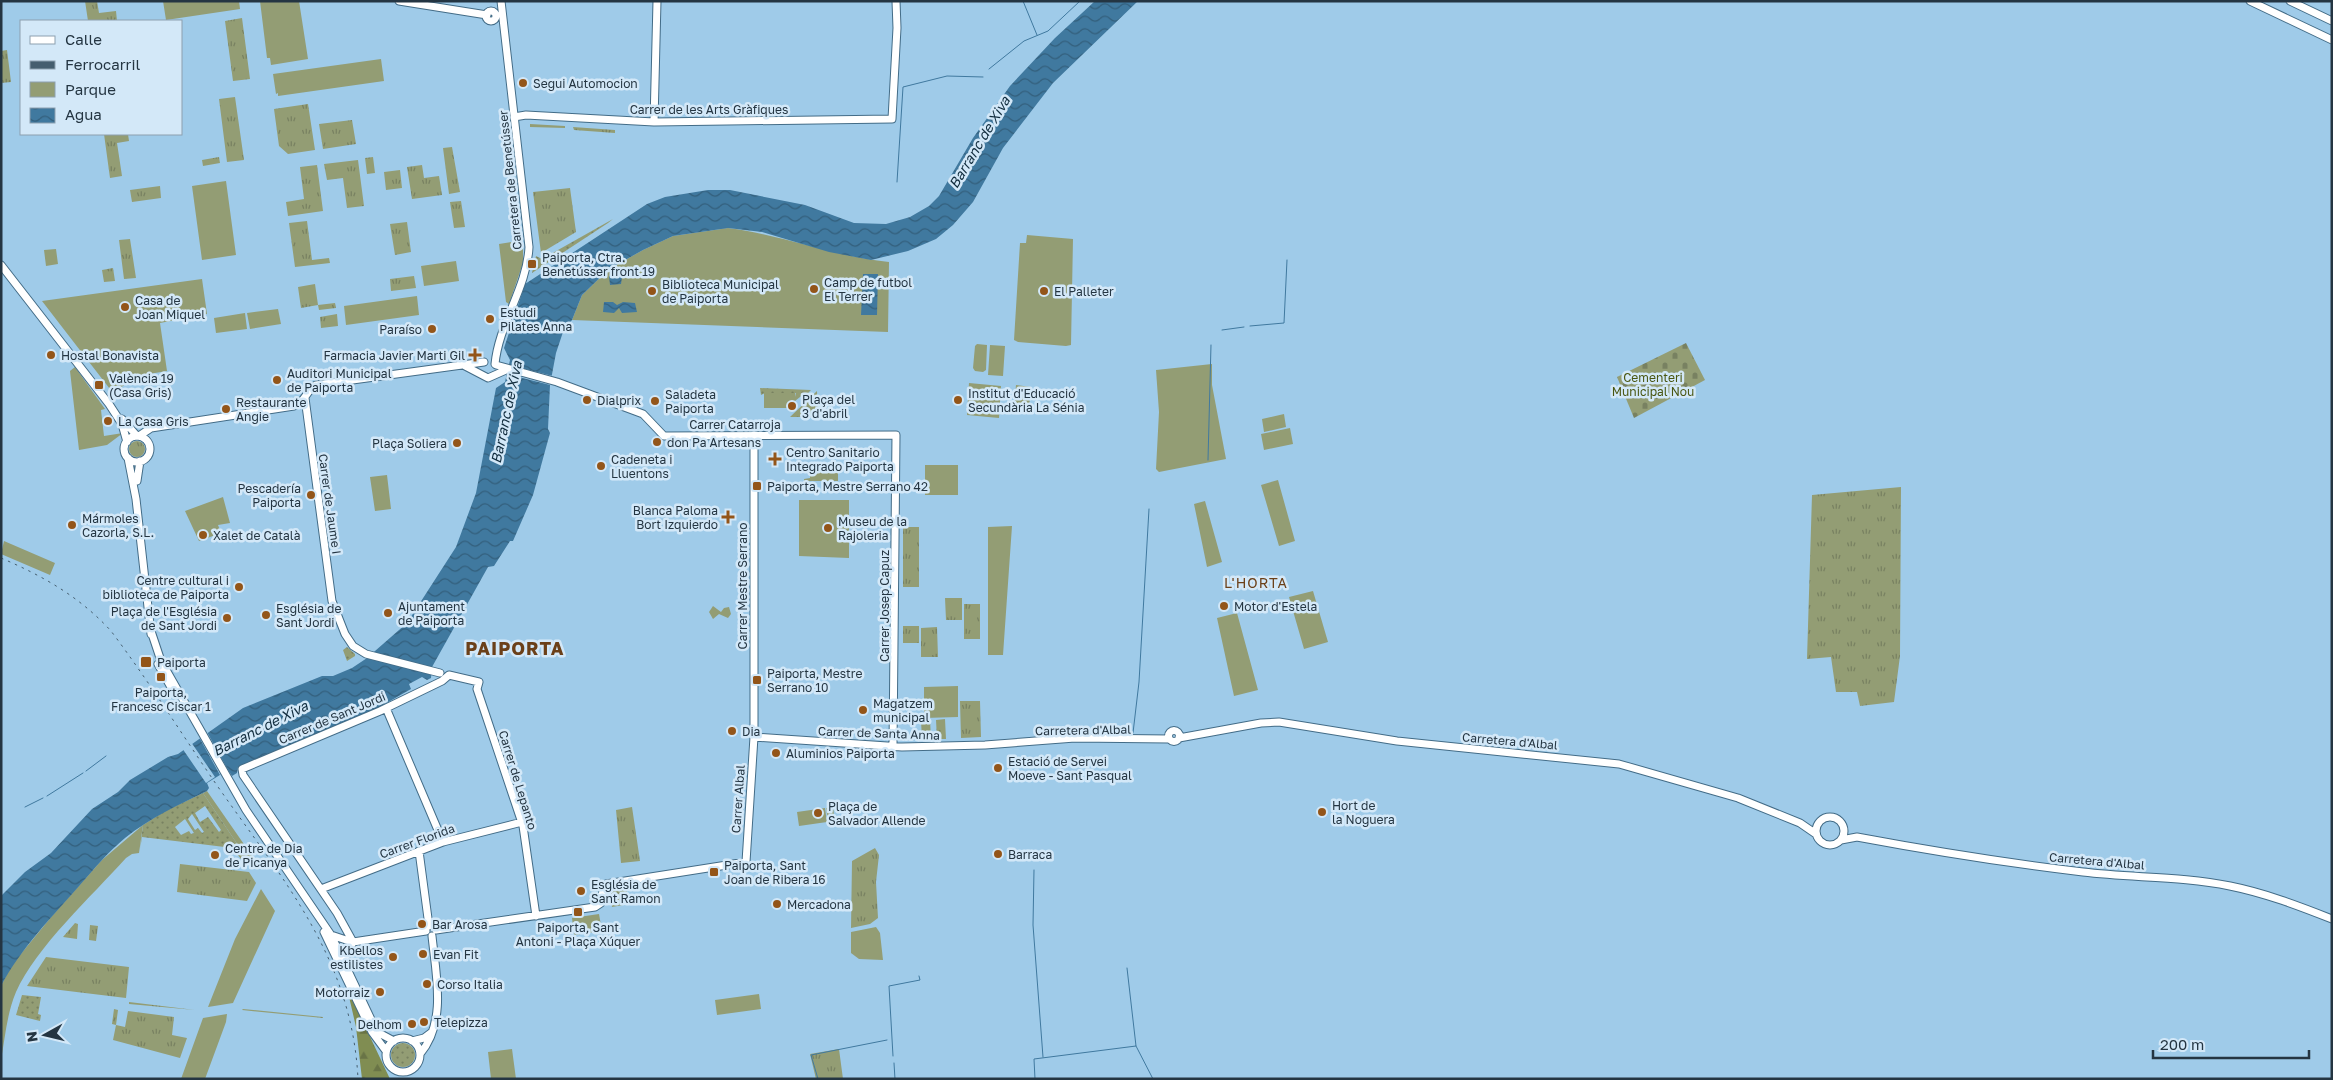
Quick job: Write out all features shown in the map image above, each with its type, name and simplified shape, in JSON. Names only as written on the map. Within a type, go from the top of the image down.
[{"type":"street","points":[[399,1],[487,15],[491,20],[499,15]]},
{"type":"street","name":"Carretera de Benetússer","points":[[481,374],[480,366],[492,365],[524,276],[529,256],[529,238],[514,113],[499,15],[501,1]]},
{"type":"street","points":[[654,122],[657,1]]},
{"type":"street","name":"Carrer de les Arts Gràfiques","points":[[514,113],[654,122],[892,119],[897,28],[896,1]]},
{"type":"street","points":[[2250,1],[2332,40]]},
{"type":"street","points":[[2290,1],[2332,21]]},
{"type":"street","points":[[1,265],[109,404],[138,436],[148,442]]},
{"type":"street","points":[[126,442],[151,428],[294,406],[305,398],[309,390],[316,385],[459,366],[492,365],[490,378],[471,368],[459,366]]},
{"type":"street","name":"Carrer Catarroja","points":[[492,365],[552,381],[643,414],[664,436],[896,435]]},
{"type":"street","name":"Carrer de Jaume I","points":[[305,398],[332,601],[349,641],[357,650],[370,656],[442,674]]},
{"type":"street","points":[[109,404],[122,424],[126,442],[124,451],[128,458],[136,499],[152,644],[158,664],[196,722],[255,825],[331,935],[377,1032],[394,1041]]},
{"type":"street","points":[[136,499],[137,471],[140,461],[149,453],[148,442],[156,427]]},
{"type":"street","name":"Carrer Mestre Serrano","points":[[754,435],[754,737]]},
{"type":"street","name":"Carrer Josep Capuz","points":[[893,746],[896,435]]},
{"type":"street","points":[[128,458],[140,461]]},
{"type":"street","name":"Carrer de Lepanto","points":[[442,674],[479,682],[477,689],[522,822],[536,916]]},
{"type":"street","name":"Carrer de Sant Jordi","points":[[321,889],[243,775],[242,769],[386,708],[430,686],[442,674]]},
{"type":"street","points":[[386,708],[442,842]]},
{"type":"street","name":"Carretera d'Albal","points":[[1003,744],[1075,738],[1167,738],[1173,730],[1179,736],[1279,722],[1397,741],[1619,764],[1738,798],[1800,823],[1816,834]]},
{"type":"street","name":"Carrer de Santa Anna","points":[[754,737],[893,746],[1003,744]]},
{"type":"street","name":"Carrer Albal","points":[[536,916],[598,905],[606,884],[746,862],[754,737]]},
{"type":"street","points":[[1826,818],[1835,819],[1844,829],[1841,840],[1833,845],[1824,844],[1816,834],[1819,822],[1826,818]]},
{"type":"street","name":"Carrer Florida","points":[[321,889],[442,842],[522,822]]},
{"type":"street","name":"Carretera d'Albal","points":[[1800,823],[1819,822]]},
{"type":"street","name":"Carretera d'Albal","points":[[1844,829],[1857,838]]},
{"type":"street","name":"Carretera d'Albal","points":[[1841,840],[1857,838],[2014,864],[2104,874],[2178,878],[2231,886],[2332,918]]},
{"type":"street","points":[[405,1079],[408,1071],[418,1062],[420,1054],[431,1039],[438,994],[419,851]]},
{"type":"street","points":[[321,889],[352,942]]},
{"type":"street","points":[[308,903],[327,937],[372,1032],[386,1051],[388,1063],[395,1070],[398,1079]]},
{"type":"street","points":[[331,935],[352,942],[536,916]]},
{"type":"street","points":[[346,964],[346,955],[352,942]]},
{"type":"street","points":[[386,1051],[394,1041],[403,1038],[412,1041],[424,1038],[432,1032]]},
{"type":"street","points":[[412,1041],[420,1054]]},
{"type":"street","points":[[395,1070],[408,1071]]},
{"type":"green space","points":[[85,1],[97,1],[99,13],[116,11],[117,20],[88,20]]},
{"type":"green space","points":[[163,1],[239,1],[240,9],[166,20]]},
{"type":"green space","points":[[260,1],[299,1],[308,59],[271,65],[270,58],[267,58]]},
{"type":"green space","points":[[242,18],[250,79],[233,81],[225,21]]},
{"type":"green space","points":[[7,50],[11,82],[1,83],[1,51]]},
{"type":"green space","points":[[381,59],[384,81],[278,96],[278,93],[276,94],[273,74]]},
{"type":"green space","points":[[235,97],[244,160],[227,162],[219,99]]},
{"type":"green space","points":[[308,104],[315,150],[288,154],[279,146],[274,109]]},
{"type":"green space","points":[[352,120],[356,144],[323,149],[319,124]]},
{"type":"green space","points":[[530,124],[565,126],[565,128],[530,127]]},
{"type":"green space","points":[[573,127],[615,130],[615,133],[574,130]]},
{"type":"green space","points":[[104,135],[128,135],[129,141],[117,143],[122,176],[110,178]]},
{"type":"green space","points":[[452,147],[460,192],[449,194],[443,148]]},
{"type":"green space","points":[[219,157],[220,163],[203,166],[202,160]]},
{"type":"green space","points":[[373,157],[375,173],[367,174],[365,158]]},
{"type":"green space","points":[[358,160],[364,206],[347,208],[343,178],[327,180],[324,164]]},
{"type":"green space","points":[[317,165],[323,211],[288,216],[286,202],[304,199],[300,167]]},
{"type":"green space","points":[[422,165],[424,178],[439,176],[442,195],[412,199],[407,167]]},
{"type":"green space","points":[[400,170],[402,188],[386,190],[384,172]]},
{"type":"green space","points":[[226,181],[236,255],[202,260],[192,186]]},
{"type":"green space","points":[[160,186],[161,198],[132,202],[130,190]]},
{"type":"green space","points":[[570,188],[576,232],[541,253],[533,192]]},
{"type":"green space","points":[[461,201],[465,227],[454,228],[450,202]]},
{"type":"green space","points":[[613,219],[532,273],[536,256],[542,259]]},
{"type":"green space","points":[[307,221],[312,260],[329,258],[330,263],[295,267],[289,223]]},
{"type":"green space","points":[[407,222],[411,252],[395,255],[390,224]]},
{"type":"green space","points":[[728,228],[768,235],[848,255],[889,262],[888,332],[572,320],[582,295],[609,269],[673,236]]},
{"type":"green space","name":"El Palleter","points":[[1027,235],[1073,239],[1071,345],[1018,342],[1014,340],[1020,243],[1026,243]]},
{"type":"green space","points":[[130,239],[136,278],[124,279],[119,240]]},
{"type":"green space","points":[[523,243],[523,263],[509,304],[506,302],[499,244]]},
{"type":"green space","points":[[56,249],[58,264],[46,266],[44,250]]},
{"type":"green space","points":[[456,261],[459,281],[424,286],[421,266]]},
{"type":"green space","points":[[113,268],[115,281],[104,282],[102,270]]},
{"type":"green space","points":[[414,276],[416,288],[391,291],[390,279]]},
{"type":"green space","points":[[202,279],[207,314],[160,323],[167,371],[137,376],[113,393],[42,301]]},
{"type":"green space","points":[[315,284],[318,305],[301,308],[298,287]]},
{"type":"green space","points":[[417,296],[419,315],[346,325],[344,306]]},
{"type":"green space","points":[[335,303],[336,308],[319,310],[318,305]]},
{"type":"green space","points":[[278,309],[281,324],[250,329],[247,313]]},
{"type":"green space","points":[[245,313],[247,329],[216,333],[214,318]]},
{"type":"green space","points":[[337,314],[338,326],[321,328],[320,317]]},
{"type":"green space","name":"Cementeri Municipal Nou","points":[[1686,343],[1705,380],[1634,418],[1617,377]]},
{"type":"green space","points":[[977,344],[987,345],[986,370],[983,372],[975,371],[973,368],[975,346]]},
{"type":"green space","points":[[990,345],[1005,346],[1003,376],[988,375]]},
{"type":"green space","points":[[1212,364],[1212,385],[1226,459],[1159,472],[1156,469],[1159,412],[1156,370]]},
{"type":"green space","points":[[75,367],[105,409],[101,410],[104,436],[123,433],[107,445],[79,450],[70,371]]},
{"type":"green space","points":[[969,383],[1001,386],[999,418],[967,415]]},
{"type":"green space","points":[[1016,385],[1031,387],[1029,408],[1014,407]]},
{"type":"green space","points":[[760,388],[811,390],[805,396],[802,396],[805,393],[765,393],[761,395]]},
{"type":"green space","points":[[817,391],[818,417],[790,417]]},
{"type":"green space","points":[[796,392],[805,393],[795,401],[795,408],[764,408],[764,393],[795,393],[795,397]]},
{"type":"green space","points":[[1284,414],[1286,427],[1264,432],[1262,419]]},
{"type":"green space","points":[[1290,428],[1293,444],[1264,450],[1261,434]]},
{"type":"green space","points":[[137,441],[143,443],[145,449],[143,455],[137,457],[131,455],[129,449],[131,443]]},
{"type":"green space","points":[[925,465],[958,465],[958,495],[925,495]]},
{"type":"green space","points":[[799,466],[838,467],[838,481],[826,481],[826,492],[823,492],[823,481],[804,481],[804,479],[810,478],[810,469],[799,469]]},
{"type":"green space","points":[[387,475],[391,509],[375,511],[370,477]]},
{"type":"green space","points":[[1278,480],[1295,541],[1279,546],[1261,485]]},
{"type":"green space","points":[[1901,487],[1900,656],[1894,702],[1860,706],[1857,692],[1836,692],[1831,657],[1807,659],[1812,495]]},
{"type":"green space","name":"Xalet de Català","points":[[223,497],[230,523],[218,525],[221,533],[199,541],[185,511]]},
{"type":"green space","points":[[799,500],[849,500],[849,558],[799,556]]},
{"type":"green space","points":[[1205,501],[1222,562],[1207,567],[1194,504]]},
{"type":"green space","points":[[1012,526],[1003,655],[988,655],[988,527]]},
{"type":"green space","points":[[903,527],[919,527],[919,587],[903,587]]},
{"type":"green space","points":[[4,541],[55,563],[50,575],[1,554]]},
{"type":"green space","points":[[1313,591],[1328,642],[1304,649],[1289,597]]},
{"type":"green space","points":[[945,598],[962,598],[962,620],[946,620]]},
{"type":"green space","points":[[964,604],[980,604],[980,639],[964,639]]},
{"type":"green space","points":[[713,606],[721,612],[724,608],[729,607],[731,614],[728,618],[719,614],[713,619],[709,612]]},
{"type":"green space","points":[[1237,613],[1258,690],[1234,696],[1217,618]]},
{"type":"green space","points":[[903,626],[919,626],[919,643],[903,643]]},
{"type":"green space","points":[[937,627],[938,657],[921,657],[921,628]]},
{"type":"green space","points":[[347,647],[355,656],[347,661],[343,650]]},
{"type":"green space","points":[[958,686],[958,717],[924,718],[924,687]]},
{"type":"green space","points":[[960,701],[980,701],[981,737],[961,738]]},
{"type":"green space","points":[[945,719],[946,739],[937,739],[936,720]]},
{"type":"green space","points":[[930,720],[931,739],[922,739],[921,721]]},
{"type":"green space","points":[[207,791],[257,863],[250,863],[203,793]]},
{"type":"green space","points":[[203,793],[250,863],[243,862],[233,848],[142,837],[140,849],[143,825],[165,811]],"holes":[[[205,806],[221,830],[219,832],[208,817],[200,822],[195,813]],[[192,814],[204,832],[202,833],[198,828],[195,830],[188,819]],[[185,819],[194,833],[191,834],[189,831],[181,835],[175,827]]]},
{"type":"green space","points":[[632,807],[640,861],[621,863],[616,810]]},
{"type":"green space","points":[[833,807],[835,823],[829,824],[826,808]]},
{"type":"green space","points":[[825,808],[827,822],[799,826],[797,812]]},
{"type":"green space","points":[[143,825],[139,853],[132,854],[126,858],[82,905],[37,957],[25,975],[10,1008],[1,1060],[1,986],[11,966],[102,860]]},
{"type":"green space","points":[[875,848],[879,855],[876,882],[878,918],[870,924],[851,928],[852,861]]},
{"type":"green space","points":[[180,864],[249,872],[256,883],[247,901],[177,892]]},
{"type":"green space","points":[[626,887],[629,904],[612,907],[609,890]]},
{"type":"green space","points":[[261,889],[275,911],[233,1003],[208,1007],[235,939]]},
{"type":"green space","points":[[599,914],[602,931],[574,935],[572,918]]},
{"type":"green space","points":[[75,923],[78,924],[77,939],[63,937]]},
{"type":"green space","points":[[90,925],[98,926],[96,941],[89,940]]},
{"type":"green space","points":[[876,927],[880,933],[883,960],[859,959],[851,953],[851,932]]},
{"type":"green space","points":[[46,957],[129,967],[126,998],[27,986]]},
{"type":"green space","points":[[347,988],[390,1079],[362,1079],[356,1027]]},
{"type":"green space","points":[[759,994],[761,1009],[717,1015],[715,1000]]},
{"type":"green space","points":[[22,995],[41,997],[38,1014],[41,1015],[40,1021],[16,1015]]},
{"type":"green space","points":[[129,1002],[195,1010],[129,1004]]},
{"type":"green space","points":[[114,1009],[118,1010],[116,1025],[112,1024]]},
{"type":"green space","points":[[242,1010],[323,1017],[323,1018]]},
{"type":"green space","points":[[128,1011],[174,1017],[172,1035],[187,1038],[180,1058],[113,1040],[116,1025],[125,1027]]},
{"type":"green space","points":[[227,1014],[226,1022],[205,1079],[181,1079],[203,1018]]},
{"type":"green space","points":[[403,1043],[412,1046],[415,1055],[412,1064],[403,1067],[394,1064],[391,1055],[394,1046]]},
{"type":"green space","points":[[512,1049],[516,1079],[491,1079],[488,1052]]},
{"type":"green space","points":[[839,1049],[843,1079],[816,1079],[810,1054]]},
{"type":"water","name":"Barranc de Xiva","points":[[1095,1],[1138,1],[1053,83],[1003,148],[973,202],[953,225],[936,239],[908,251],[871,260],[829,252],[762,232],[728,228],[673,236],[609,269],[582,295],[572,320],[564,329],[556,353],[550,385],[548,429],[550,433],[533,495],[513,541],[510,541],[494,566],[488,567],[432,667],[431,678],[427,680],[422,677],[409,684],[411,689],[364,716],[238,767],[237,773],[232,776],[228,770],[207,783],[209,788],[207,791],[144,824],[107,855],[48,921],[27,946],[1,986],[1,896],[25,872],[51,853],[92,809],[118,792],[130,780],[168,757],[178,754],[243,708],[322,676],[333,676],[352,668],[367,658],[407,623],[456,547],[476,493],[496,388],[505,382],[510,360],[504,348],[525,284],[647,204],[665,197],[708,190],[730,190],[805,205],[854,223],[886,224],[910,217],[929,206],[939,196],[973,138],[1010,86],[1055,38]]},
{"type":"water","points":[[863,274],[878,274],[877,315],[861,315]]},
{"type":"water","points":[[618,275],[622,277],[621,284],[610,285],[609,276]]},
{"type":"water","points":[[604,302],[613,302],[617,305],[623,302],[635,303],[637,312],[622,313],[619,308],[614,313],[603,312]]},
{"type":"pier","points":[[509,365],[553,376],[550,385],[507,374]]},
{"type":"pier","points":[[207,732],[228,770],[220,775],[199,737]]},
{"type":"pier","points":[[191,742],[215,777],[206,783],[182,748]]},
{"type":"waterway","points":[[1023,1],[1037,35]]},
{"type":"waterway","points":[[989,69],[1024,41],[1048,31],[1080,1]]},
{"type":"waterway","points":[[897,182],[903,87],[947,76],[983,77]]},
{"type":"waterway","points":[[1250,326],[1284,323],[1287,260]]},
{"type":"waterway","points":[[1222,330],[1244,327]]},
{"type":"waterway","points":[[1208,460],[1211,345]]},
{"type":"waterway","points":[[1133,733],[1139,682],[1149,509]]},
{"type":"waterway","points":[[86,771],[106,756]]},
{"type":"waterway","points":[[47,796],[83,773]]},
{"type":"waterway","points":[[25,807],[43,798]]},
{"type":"waterway","points":[[1034,870],[1033,925],[1043,1057]]},
{"type":"waterway","points":[[1035,1079],[1034,1059],[1136,1046],[1127,968]]},
{"type":"waterway","points":[[893,1056],[889,986],[920,980],[919,976]]},
{"type":"waterway","points":[[818,1079],[811,1055],[887,1040]]},
{"type":"waterway","points":[[1136,1046],[1153,1079]]},
{"type":"waterway","points":[[894,1063],[895,1079]]},
{"type":"railway","points":[[1,558],[32,572],[74,598],[111,631],[265,853],[310,921],[328,957],[343,995],[353,1035],[358,1079]]},
{"type":"place","name":"Segui Automocion","points":[[523,83]]},
{"type":"place","name":"Paiporta, Ctra. Benetússer front 19","points":[[532,264]]},
{"type":"place","name":"Camp de futbol El Terrer","points":[[814,289]]},
{"type":"place","name":"Biblioteca Municipal de Paiporta","points":[[652,291]]},
{"type":"place","name":"El Palleter","points":[[1044,291]]},
{"type":"place","name":"Casa de Joan Miquel","points":[[125,307]]},
{"type":"place","name":"Estudi Pilates Anna","points":[[490,319]]},
{"type":"place","name":"Paraíso","points":[[432,329]]},
{"type":"place","name":"Hostal Bonavista","points":[[51,355]]},
{"type":"place","name":"Farmacia Javier Marti Gil","points":[[475,355]]},
{"type":"place","name":"Auditori Municipal de Paiporta","points":[[277,380]]},
{"type":"place","name":"València 19 (Casa Gris)","points":[[99,385]]},
{"type":"place","name":"Dialprix","points":[[587,400]]},
{"type":"place","name":"Institut d'Educació Secundària La Sénia","points":[[958,400]]},
{"type":"place","name":"Saladeta Paiporta","points":[[655,401]]},
{"type":"place","name":"Plaça del 3 d'abril","points":[[792,406]]},
{"type":"place","name":"Restaurante Angie","points":[[226,409]]},
{"type":"place","name":"La Casa Gris","points":[[108,421]]},
{"type":"place","name":"don Pa Artesans","points":[[657,442]]},
{"type":"place","name":"Plaça Soliera","points":[[457,443]]},
{"type":"place","name":"Centro Sanitario Integrado Paiporta","points":[[775,459]]},
{"type":"place","name":"Cadeneta i Lluentons","points":[[601,466]]},
{"type":"place","name":"Paiporta, Mestre Serrano 42","points":[[757,486]]},
{"type":"place","name":"Pescadería Paiporta","points":[[311,495]]},
{"type":"place","name":"Blanca Paloma Bort Izquierdo","points":[[728,517]]},
{"type":"place","name":"Mármoles Cazorla, S.L.","points":[[72,525]]},
{"type":"place","name":"Museu de la Rajoleria","points":[[828,528]]},
{"type":"place","name":"Xalet de Català","points":[[203,535]]},
{"type":"place","name":"Centre cultural i biblioteca de Paiporta","points":[[239,587]]},
{"type":"place","name":"Motor d'Estela","points":[[1224,606]]},
{"type":"place","name":"Ajuntament de Paiporta","points":[[388,613]]},
{"type":"place","name":"Església de Sant Jordi","points":[[266,615]]},
{"type":"place","name":"Plaça de l'Església de Sant Jordi","points":[[227,618]]},
{"type":"place","name":"Paiporta","points":[[146,662]]},
{"type":"place","name":"Paiporta, Francesc Ciscar 1","points":[[161,677]]},
{"type":"place","name":"Paiporta, Mestre Serrano 10","points":[[757,680]]},
{"type":"place","name":"Magatzem municipal","points":[[863,710]]},
{"type":"place","name":"Dia","points":[[732,731]]},
{"type":"place","name":"Aluminios Paiporta","points":[[776,753]]},
{"type":"place","name":"Estació de Servei Moeve - Sant Pasqual","points":[[998,768]]},
{"type":"place","name":"Hort de la Noguera","points":[[1322,812]]},
{"type":"place","name":"Plaça de Salvador Allende","points":[[818,813]]},
{"type":"place","name":"Barraca","points":[[998,854]]},
{"type":"place","name":"Centre de Dia de Picanya","points":[[215,855]]},
{"type":"place","name":"Paiporta, Sant Joan de Ribera 16","points":[[714,872]]},
{"type":"place","name":"Església de Sant Ramon","points":[[581,891]]},
{"type":"place","name":"Mercadona","points":[[777,904]]},
{"type":"place","name":"Paiporta, Sant Antoni - Plaça Xúquer","points":[[578,912]]},
{"type":"place","name":"Bar Arosa","points":[[422,924]]},
{"type":"place","name":"Evan Fit","points":[[423,954]]},
{"type":"place","name":"Kbellos estilistes","points":[[393,957]]},
{"type":"place","name":"Corso Italia","points":[[427,984]]},
{"type":"place","name":"Motorraiz","points":[[380,992]]},
{"type":"place","name":"Telepizza","points":[[424,1022]]},
{"type":"place","name":"Delhom","points":[[412,1024]]},
{"type":"district","name":"L'HORTA","points":[[1256,582]]},
{"type":"district","name":"PAIPORTA","points":[[515,648]]}]
